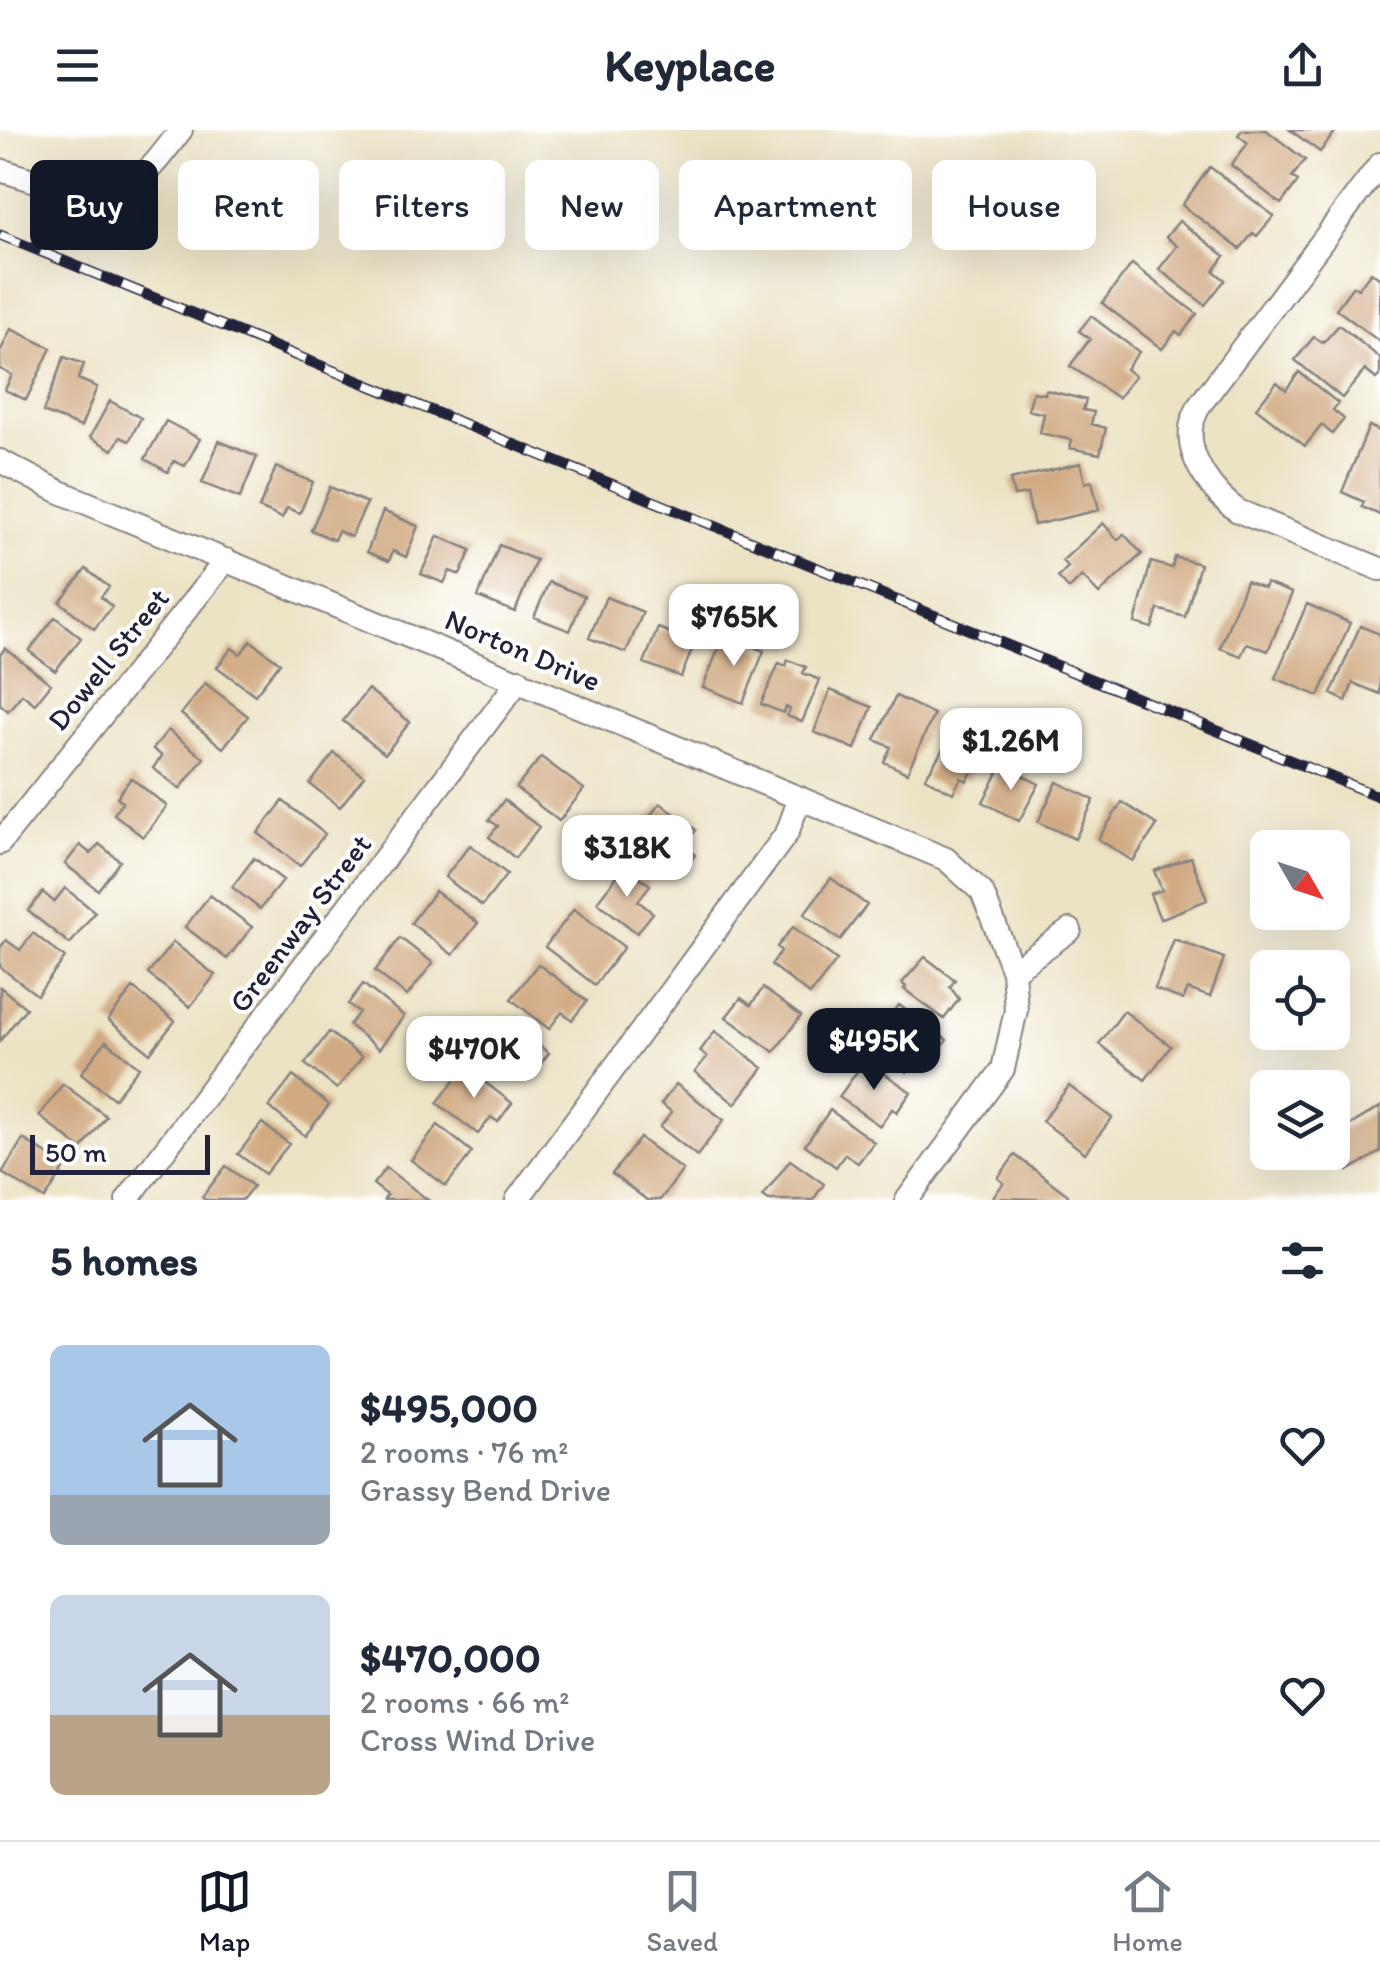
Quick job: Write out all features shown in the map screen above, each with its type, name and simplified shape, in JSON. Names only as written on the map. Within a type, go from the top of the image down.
[{"type":"street","points":[[0,170],[63,189],[106,194],[127,188],[180,130]]},
{"type":"street","points":[[1380,164],[1198,406],[1190,430],[1200,468],[1223,501],[1238,511],[1380,569]]},
{"type":"street","name":"Norton Drive","points":[[0,461],[58,491],[946,859],[982,892],[1013,971]]},
{"type":"street","name":"Dowell Street","points":[[0,843],[226,560]]},
{"type":"street","name":"Greenway Street","points":[[128,1200],[519,680]]},
{"type":"street","points":[[516,1200],[786,833],[800,798]]},
{"type":"street","points":[[906,1200],[1002,1069],[1016,1010],[1013,971],[1070,930]]},
{"type":"building","points":[[1242,130],[1266,130],[1305,160],[1292,177],[1298,181],[1281,204],[1231,165],[1248,143],[1238,135]]},
{"type":"building","points":[[1290,130],[1332,130],[1335,132],[1320,152]]},
{"type":"building","points":[[1210,167],[1274,216],[1240,249],[1182,205]]},
{"type":"building","points":[[1179,221],[1225,256],[1214,271],[1225,280],[1205,305],[1159,269],[1177,246],[1166,237]]},
{"type":"building","points":[[1132,264],[1197,314],[1181,335],[1176,331],[1162,349],[1102,303]]},
{"type":"building","points":[[1371,272],[1380,279],[1380,342],[1336,309],[1353,286],[1358,289]]},
{"type":"building","points":[[1091,316],[1139,352],[1126,369],[1135,376],[1118,398],[1070,366],[1090,339],[1079,331]]},
{"type":"building","points":[[1339,325],[1380,358],[1380,375],[1376,379],[1365,370],[1342,398],[1295,360],[1314,337],[1323,343]]},
{"type":"building","points":[[11,329],[51,348],[26,400],[5,390],[12,375],[0,369],[0,352]]},
{"type":"building","points":[[64,357],[84,364],[78,379],[97,387],[81,427],[43,412]]},
{"type":"building","points":[[1299,372],[1338,403],[1333,410],[1344,419],[1332,434],[1322,425],[1305,446],[1256,408],[1277,382],[1286,390]]},
{"type":"building","points":[[1046,390],[1086,400],[1083,410],[1094,412],[1091,424],[1106,428],[1100,454],[1070,448],[1072,440],[1040,433],[1044,414],[1028,410],[1033,392],[1045,394]]},
{"type":"building","points":[[110,401],[141,418],[129,441],[120,437],[113,450],[90,437]]},
{"type":"building","points":[[166,421],[200,439],[185,466],[174,461],[168,472],[145,459]]},
{"type":"building","points":[[1369,426],[1380,431],[1380,515],[1342,492]]},
{"type":"building","points":[[219,441],[257,457],[240,498],[202,483]]},
{"type":"building","points":[[1081,463],[1085,483],[1092,481],[1099,510],[1034,525],[1027,494],[1014,496],[1010,480]]},
{"type":"building","points":[[276,467],[313,482],[300,513],[287,508],[282,518],[259,508]]},
{"type":"building","points":[[330,487],[367,503],[351,537],[338,531],[334,540],[311,530]]},
{"type":"building","points":[[383,511],[418,526],[406,557],[393,551],[389,561],[367,552]]},
{"type":"building","points":[[1103,523],[1118,540],[1124,534],[1142,554],[1099,594],[1082,576],[1069,589],[1058,577],[1068,567],[1062,561]]},
{"type":"building","points":[[438,536],[471,550],[460,575],[450,571],[444,583],[421,574]]},
{"type":"building","points":[[499,545],[536,560],[515,612],[478,597]]},
{"type":"building","points":[[1175,557],[1200,564],[1185,617],[1158,609],[1152,628],[1135,623],[1151,562],[1172,568]]},
{"type":"building","points":[[86,569],[109,587],[101,597],[112,607],[94,629],[60,602]]},
{"type":"building","points":[[1246,581],[1264,588],[1266,583],[1292,593],[1268,651],[1247,643],[1241,656],[1220,648]]},
{"type":"building","points":[[549,582],[584,596],[570,631],[534,617]]},
{"type":"building","points":[[606,597],[643,612],[626,653],[589,638]]},
{"type":"building","points":[[1307,604],[1350,623],[1319,696],[1275,678]]},
{"type":"building","points":[[55,617],[81,638],[55,671],[29,651]]},
{"type":"building","points":[[1360,626],[1380,634],[1380,694],[1353,683],[1346,701],[1331,694]]},
{"type":"building","points":[[658,628],[695,642],[681,677],[644,663]]},
{"type":"building","points":[[724,635],[764,651],[743,703],[703,687]]},
{"type":"building","points":[[251,641],[280,663],[255,695],[217,667],[232,648],[240,654]]},
{"type":"building","points":[[5,648],[51,684],[35,704],[22,694],[8,711],[0,704],[0,655]]},
{"type":"building","points":[[788,660],[806,667],[803,673],[820,680],[802,722],[787,716],[790,709],[786,707],[783,713],[761,704],[779,663],[786,666]]},
{"type":"building","points":[[205,683],[248,716],[223,748],[181,714]]},
{"type":"building","points":[[368,689],[410,722],[385,754],[343,721]]},
{"type":"building","points":[[830,690],[872,707],[855,749],[814,732]]},
{"type":"building","points":[[896,696],[934,714],[907,773],[884,762],[891,747],[875,740]]},
{"type":"building","points":[[168,730],[204,758],[180,789],[153,768],[162,756],[153,749]]},
{"type":"building","points":[[952,735],[983,751],[967,781],[961,778],[953,793],[925,778]]},
{"type":"building","points":[[334,753],[364,776],[340,807],[310,784]]},
{"type":"building","points":[[541,757],[584,789],[559,821],[516,788]]},
{"type":"building","points":[[1002,765],[1039,784],[1019,821],[983,802]]},
{"type":"building","points":[[131,778],[167,806],[143,837],[114,814],[123,802],[117,797]]},
{"type":"building","points":[[1057,782],[1094,800],[1075,839],[1038,822]]},
{"type":"building","points":[[504,800],[539,827],[515,858],[489,837],[498,826],[489,820]]},
{"type":"building","points":[[283,801],[325,834],[300,866],[258,833]]},
{"type":"building","points":[[1122,802],[1157,825],[1133,861],[1098,839]]},
{"type":"building","points":[[660,803],[696,830],[684,846],[695,855],[681,874],[633,838]]},
{"type":"building","points":[[99,844],[120,861],[98,890],[65,864],[80,845],[91,854]]},
{"type":"building","points":[[470,845],[507,874],[482,906],[445,877]]},
{"type":"building","points":[[1191,857],[1207,900],[1160,919],[1150,894],[1162,890],[1154,871]]},
{"type":"building","points":[[254,858],[283,880],[260,909],[232,887]]},
{"type":"building","points":[[625,866],[650,885],[638,901],[653,913],[637,933],[597,902]]},
{"type":"building","points":[[831,878],[867,905],[840,940],[804,914]]},
{"type":"building","points":[[65,888],[95,912],[70,944],[28,911],[43,892],[54,902]]},
{"type":"building","points":[[435,891],[478,923],[453,955],[411,923]]},
{"type":"building","points":[[210,895],[252,927],[227,959],[185,927]]},
{"type":"building","points":[[574,909],[624,947],[595,985],[545,947]]},
{"type":"building","points":[[793,927],[837,960],[810,995],[771,965],[781,951],[777,947]]},
{"type":"building","points":[[33,933],[65,958],[37,995],[0,967],[0,948],[6,940],[20,950]]},
{"type":"building","points":[[400,938],[433,963],[407,996],[375,971]]},
{"type":"building","points":[[1174,939],[1224,958],[1210,997],[1188,989],[1183,1000],[1155,989]]},
{"type":"building","points":[[173,942],[215,975],[190,1007],[148,974]]},
{"type":"building","points":[[925,957],[955,980],[950,987],[959,999],[944,1019],[904,989],[902,983]]},
{"type":"building","points":[[538,964],[587,1001],[572,1020],[562,1012],[549,1029],[511,999]]},
{"type":"building","points":[[363,984],[404,1016],[379,1049],[349,1025],[359,1012],[348,1004]]},
{"type":"building","points":[[0,987],[26,1008],[0,1041]]},
{"type":"building","points":[[133,988],[175,1021],[150,1053],[108,1020]]},
{"type":"building","points":[[763,988],[801,1016],[774,1052],[726,1017],[741,998],[751,1005]]},
{"type":"building","points":[[899,1005],[947,1040],[933,1058],[922,1050],[907,1072],[869,1044]]},
{"type":"building","points":[[1124,1011],[1171,1046],[1145,1080],[1099,1044]]},
{"type":"building","points":[[502,1017],[549,1053],[535,1071],[525,1063],[511,1081],[475,1052]]},
{"type":"building","points":[[715,1031],[763,1068],[735,1104],[695,1072],[707,1057],[700,1051]]},
{"type":"building","points":[[329,1032],[362,1057],[337,1089],[305,1064]]},
{"type":"building","points":[[106,1041],[139,1067],[114,1099],[81,1073]]},
{"type":"building","points":[[865,1060],[911,1092],[897,1112],[892,1109],[880,1126],[839,1097]]},
{"type":"building","points":[[465,1067],[512,1103],[498,1122],[491,1117],[478,1134],[437,1103]]},
{"type":"building","points":[[293,1076],[329,1105],[305,1136],[269,1107]]},
{"type":"building","points":[[63,1084],[106,1116],[82,1149],[39,1116]]},
{"type":"building","points":[[676,1084],[724,1120],[697,1156],[660,1127],[672,1112],[661,1104]]},
{"type":"building","points":[[1069,1086],[1112,1118],[1085,1153],[1042,1121]]},
{"type":"building","points":[[1380,1107],[1380,1152],[1350,1170],[1350,1125]]},
{"type":"building","points":[[830,1110],[874,1142],[858,1163],[845,1154],[836,1167],[805,1145]]},
{"type":"building","points":[[262,1123],[289,1144],[265,1174],[238,1154]]},
{"type":"building","points":[[438,1125],[472,1152],[446,1186],[411,1160]]},
{"type":"building","points":[[640,1138],[683,1170],[660,1200],[647,1200],[612,1174]]},
{"type":"building","points":[[23,1139],[66,1166],[45,1199],[2,1173]]},
{"type":"building","points":[[1015,1155],[1068,1195],[1064,1200],[992,1198],[1004,1183],[998,1178]]},
{"type":"building","points":[[790,1160],[824,1184],[813,1200],[769,1200],[763,1196]]},
{"type":"building","points":[[226,1166],[253,1186],[242,1200],[205,1200],[202,1197]]},
{"type":"building","points":[[386,1168],[428,1200],[384,1200],[387,1195],[373,1184]]},
{"type":"railway","points":[[0,235],[1380,797]]}]
